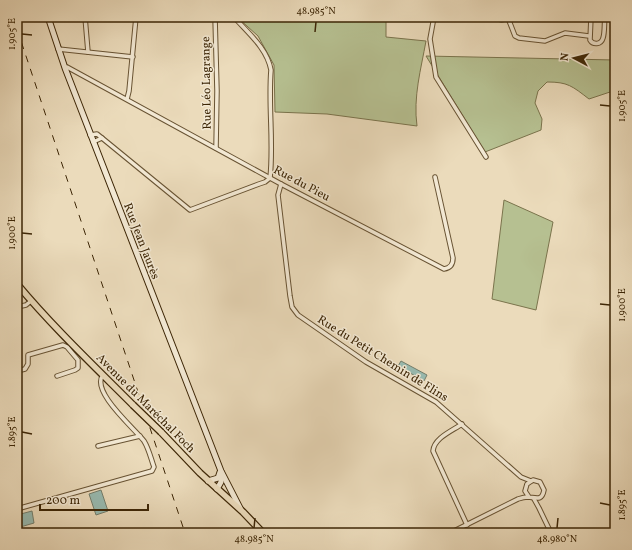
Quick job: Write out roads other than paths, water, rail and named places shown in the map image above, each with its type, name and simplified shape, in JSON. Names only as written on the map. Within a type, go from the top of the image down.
[{"type":"main road","name":"Rue Jean Jaurès","points":[[48,17],[58,49],[90,136],[221,471],[243,512]]},
{"type":"main road","name":"Avenue du Maréchal Foch","points":[[17,284],[77,350],[161,432],[208,481],[243,512],[263,533]]},
{"type":"main road","points":[[208,481],[218,478],[221,471]]},
{"type":"main road","points":[[219,491],[221,471]]},
{"type":"main road","points":[[219,491],[227,484]]},
{"type":"street","points":[[85,17],[88,52]]},
{"type":"street","points":[[127,99],[133,57],[136,17]]},
{"type":"street","name":"Rue Léo Lagrange","points":[[215,17],[217,98],[216,148]]},
{"type":"street","points":[[90,136],[97,134],[190,210],[259,184],[270,178],[270,64],[255,39],[234,17]]},
{"type":"street","points":[[434,17],[430,39],[436,77],[486,157]]},
{"type":"street","points":[[496,17],[499,20],[508,18],[515,36],[519,38],[545,41],[565,33],[589,36]]},
{"type":"street","points":[[591,17],[590,40],[592,43],[598,44],[603,38],[605,17]]},
{"type":"street","points":[[58,49],[133,57]]},
{"type":"street","name":"Rue du Pieu","points":[[65,68],[67,67],[281,184],[444,269],[451,266],[453,258],[435,177]]},
{"type":"street","points":[[93,142],[102,138]]},
{"type":"street","name":"Rue du Petit Chemin de Flins","points":[[281,184],[278,192],[278,202],[290,296],[292,307],[296,313],[361,359],[436,402],[521,477],[526,486]]},
{"type":"street","points":[[17,307],[26,305],[31,301]]},
{"type":"street","points":[[17,371],[25,369],[28,364],[28,355],[63,346],[67,347],[78,360],[78,368],[57,376]]},
{"type":"street","points":[[17,509],[152,471],[154,468],[145,443],[116,411],[107,398],[101,383],[103,375]]},
{"type":"street","points":[[462,424],[437,442],[433,446],[433,451],[467,525]]},
{"type":"street","points":[[98,446],[140,436]]},
{"type":"street","name":"Rue du Petit Chemin de Flins","points":[[521,477],[531,481]]},
{"type":"street","points":[[518,499],[531,481],[538,481],[542,484],[544,493],[540,497],[534,499]]},
{"type":"street","points":[[525,491],[529,497]]},
{"type":"street","points":[[450,533],[518,499],[529,497],[534,499],[551,533]]},
{"type":"street","points":[[539,508],[540,497]]},
{"type":"water","points":[[401,361],[427,375],[424,381],[398,366]]},
{"type":"water","points":[[101,490],[108,511],[96,515],[89,494]]},
{"type":"water","points":[[32,511],[34,523],[17,528],[17,515]]},
{"type":"railway","points":[[17,29],[185,533]]}]
